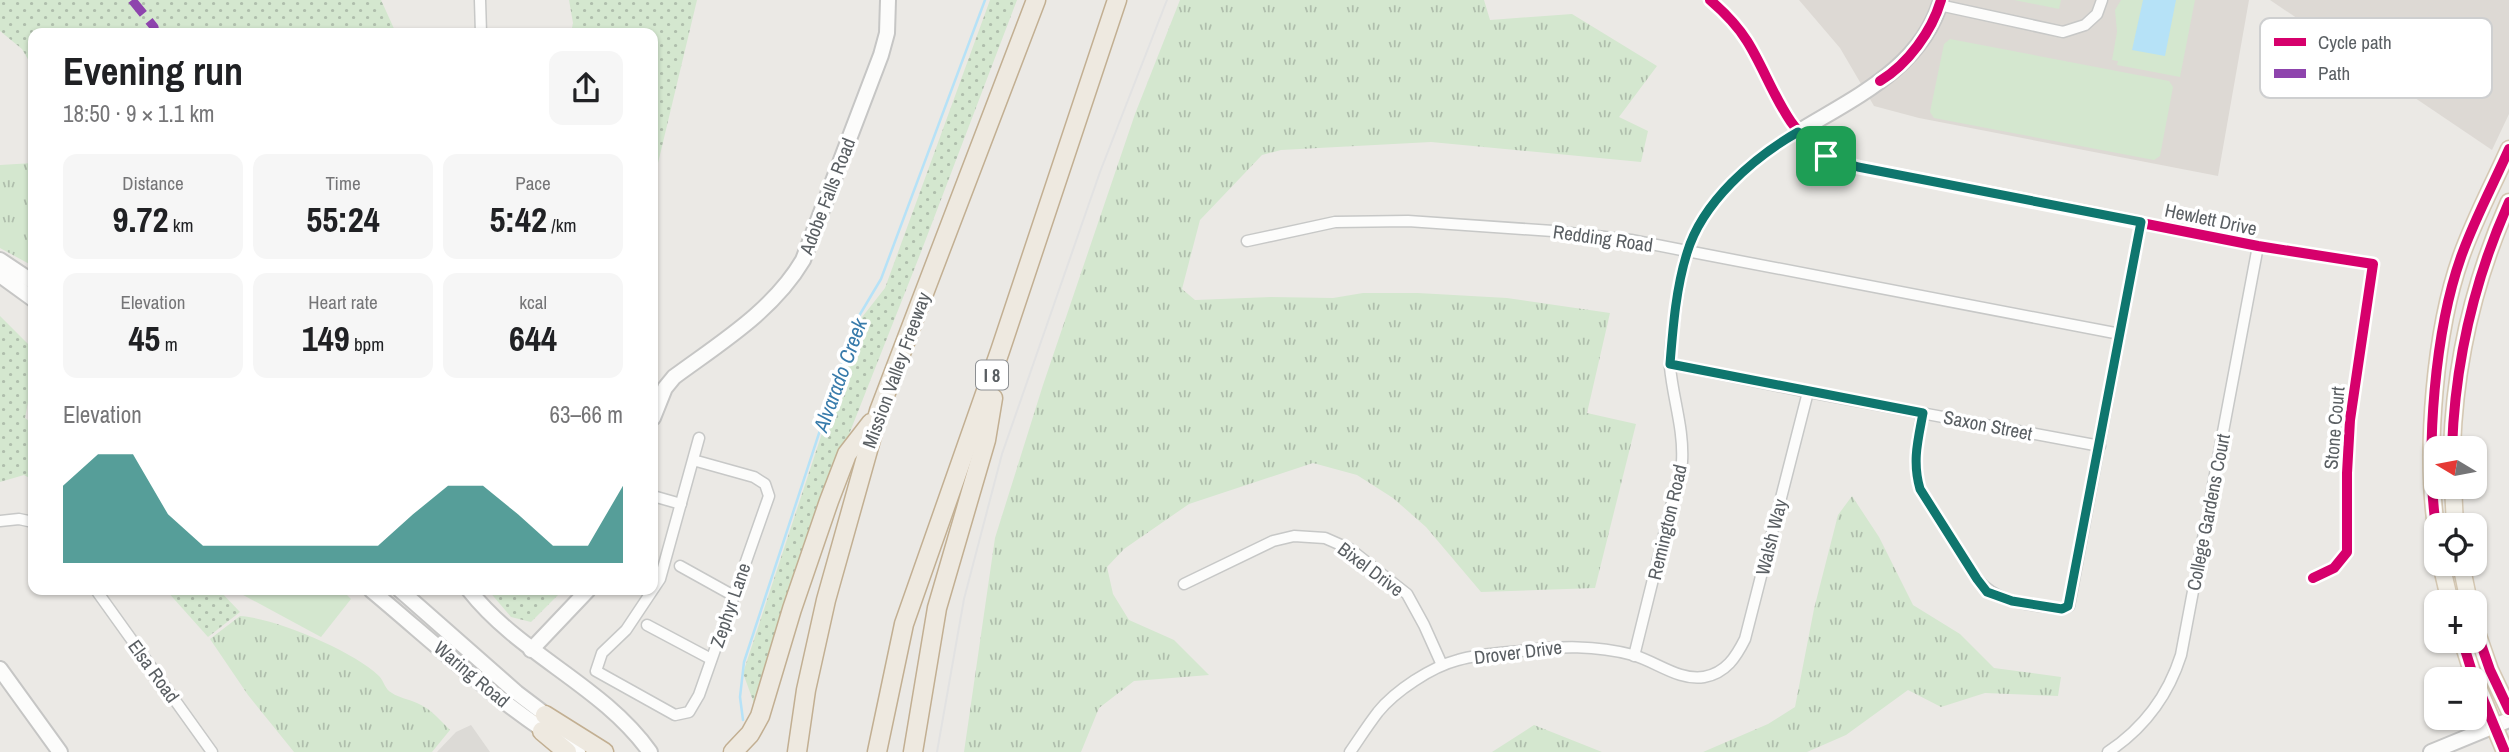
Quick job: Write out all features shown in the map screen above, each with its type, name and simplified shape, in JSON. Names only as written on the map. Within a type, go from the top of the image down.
[{"type":"highway","name":"Mission Valley Freeway","points":[[797,752],[806,691],[826,600],[879,411],[1036,0]]},
{"type":"highway","name":"I 8","points":[[877,752],[904,624],[1000,351],[1117,0]]},
{"type":"highway","points":[[913,752],[937,608],[986,440],[1000,351]]},
{"type":"highway","points":[[733,752],[751,734],[760,716],[796,597],[847,454],[879,411]]},
{"type":"highway","points":[[544,723],[567,752]]},
{"type":"highway","points":[[544,723],[604,752]]},
{"type":"main road","points":[[2435,513],[2434,414],[2437,368],[2446,320],[2460,260],[2509,149]]},
{"type":"main road","points":[[2453,436],[2459,368],[2472,306],[2480,275],[2509,202]]},
{"type":"main road","points":[[2466,653],[2473,676],[2502,723],[2505,752]]},
{"type":"main road","points":[[2484,653],[2509,710]]},
{"type":"street","points":[[480,0],[481,28]]},
{"type":"street","name":"Adobe Falls Road","points":[[658,406],[665,388],[674,377],[750,321],[786,285],[803,260],[881,55],[887,33],[888,0]]},
{"type":"street","name":"Hewlett Drive","points":[[1710,0],[1726,14],[1746,40],[1798,132],[1826,156],[1858,167],[2259,246],[2373,264]]},
{"type":"street","points":[[1940,3],[2063,33],[2085,25],[2097,14],[2102,0]]},
{"type":"street","name":"Remington Road","points":[[1634,656],[1682,462],[1682,437],[1670,364],[1676,310],[1688,251],[1705,217],[1728,187],[1754,162],[1886,78],[1912,54],[1940,3]]},
{"type":"street","name":"Redding Road","points":[[1247,241],[1335,222],[1408,221],[1553,231],[1631,240],[2120,334]]},
{"type":"street","points":[[1923,413],[1915,458],[1915,472],[1920,489],[1977,579],[1987,592],[2012,601],[2062,609],[2068,606],[2141,222]]},
{"type":"street","name":"College Gardens Court","points":[[2108,752],[2132,734],[2151,714],[2172,680],[2181,655],[2259,246]]},
{"type":"street","points":[[0,260],[28,279]]},
{"type":"street","name":"Stone Court","points":[[2313,578],[2334,568],[2347,552],[2350,420],[2373,264]]},
{"type":"street","points":[[0,275],[28,295]]},
{"type":"street","name":"Saxon Street","points":[[1670,364],[1808,393],[2100,446]]},
{"type":"street","name":"Walsh Way","points":[[1718,672],[1737,655],[1745,639],[1808,393]]},
{"type":"street","points":[[658,497],[681,504],[699,438]]},
{"type":"street","name":"Zephyr Lane","points":[[649,595],[626,630],[602,653],[596,671],[675,715],[689,712],[699,695],[769,496],[765,484],[754,477],[693,460]]},
{"type":"street","name":"Zephyr Lane","points":[[658,582],[681,504]]},
{"type":"street","points":[[0,520],[28,521]]},
{"type":"street","name":"Bixel Drive","points":[[1184,584],[1273,541],[1294,536],[1325,538],[1350,549],[1407,594],[1443,665]]},
{"type":"street","points":[[680,566],[734,596]]},
{"type":"street","name":"Elsa Road","points":[[100,595],[212,752]]},
{"type":"street","name":"Waring Road","points":[[377,595],[489,689],[598,752]]},
{"type":"street","name":"Waring Road","points":[[405,595],[578,752]]},
{"type":"street","points":[[473,595],[486,611],[531,650],[606,704],[650,752]]},
{"type":"street","points":[[531,650],[583,595]]},
{"type":"street","points":[[647,625],[711,659]]},
{"type":"street","name":"Drover Drive","points":[[1350,752],[1379,711],[1409,685],[1443,665],[1467,658],[1586,646],[1634,656],[1687,677],[1703,677],[1718,672]]},
{"type":"street","points":[[0,669],[59,752]]},
{"type":"street","points":[[2431,752],[2502,723]]},
{"type":"shaded area","points":[[1799,0],[2249,0],[2218,176],[1919,118],[1874,106],[1840,48]]},
{"type":"shaded area","points":[[2270,0],[2509,0],[2509,114],[2492,150],[2415,98],[2492,98],[2492,18],[2297,18]]},
{"type":"shaded area","points":[[471,725],[490,752],[437,752],[456,732]]},
{"type":"green space","points":[[0,0],[381,0],[394,28],[28,28],[28,59],[22,49],[0,31]]},
{"type":"green space","points":[[569,0],[697,0],[658,163],[658,28],[572,28]]},
{"type":"green space","points":[[990,0],[1017,0],[816,518],[755,706],[743,673],[859,321],[885,288]]},
{"type":"green space","points":[[1180,0],[1484,0],[1490,20],[1572,14],[1657,66],[1619,117],[1648,131],[1641,162],[1431,142],[1281,150],[1262,155],[1200,220],[1182,289],[1195,300],[1333,298],[1363,293],[1418,293],[1507,298],[1610,313],[1587,413],[1636,424],[1595,588],[1481,592],[1426,527],[1393,498],[1357,475],[1313,463],[1189,504],[1124,549],[1107,567],[1113,594],[1129,620],[1174,640],[1209,675],[1134,681],[1099,708],[1081,752],[964,752],[995,538],[1043,385],[1135,114]]},
{"type":"green space","points":[[2014,0],[2061,0],[2059,9]]},
{"type":"green space","points":[[2121,0],[2195,0],[2180,77],[2117,65],[2118,61],[2112,60],[2117,32],[2115,10]]},
{"type":"green space","points":[[1950,39],[2169,81],[2173,87],[2160,156],[2154,160],[1934,118],[1930,112],[1944,44]]},
{"type":"green space","points":[[28,163],[28,263],[0,248],[0,165]]},
{"type":"green space","points":[[0,316],[28,344],[28,402],[25,418],[28,420],[28,477],[24,475],[0,482]]},
{"type":"green space","points":[[1852,496],[1879,537],[1913,605],[1960,634],[1994,668],[2061,677],[2058,696],[1985,693],[1941,707],[1908,690],[1846,735],[1807,752],[1703,752],[1768,724],[1795,707],[1814,609],[1838,515]]},
{"type":"green space","points":[[170,595],[224,595],[240,612],[208,637]]},
{"type":"green space","points":[[243,595],[347,595],[351,599],[321,637]]},
{"type":"green space","points":[[492,595],[558,595],[531,622],[511,617]]},
{"type":"green space","points":[[240,616],[293,629],[352,656],[379,676],[390,692],[427,708],[450,730],[432,752],[294,752],[248,695],[210,639]]},
{"type":"green space","points":[[1534,725],[1602,752],[1492,752]]},
{"type":"water","points":[[2143,0],[2176,0],[2165,56],[2132,50]]},
{"type":"waterway","name":"Alvarado Creek","points":[[743,720],[740,697],[744,662],[856,321],[881,279],[985,0]]},
{"type":"tram line","points":[[937,752],[964,599],[1002,454],[1100,172],[1167,0]]},
{"type":"marked path","points":[[132,0],[154,28]]},
{"type":"cycle path","points":[[1710,0],[1743,35],[1789,119],[1812,146],[1834,159],[1858,167],[2258,246],[2373,264],[2350,420],[2347,552],[2334,568],[2313,578]]},
{"type":"cycle path","points":[[1880,81],[1900,66],[1918,46],[1932,23],[1941,0]]},
{"type":"cycle path","points":[[2435,513],[2432,427],[2445,319],[2466,243],[2509,149]]},
{"type":"cycle path","points":[[2453,436],[2457,385],[2468,322],[2486,261],[2509,202]]},
{"type":"cycle path","points":[[2466,653],[2505,752]]},
{"type":"cycle path","points":[[2484,653],[2509,710]]},
{"type":"route","points":[[1798,132],[1826,156],[1858,167],[2141,222],[2068,606],[2062,609],[2012,601],[1987,592],[1977,579],[1920,489],[1915,472],[1915,458],[1923,413],[1808,393],[1670,364],[1676,310],[1688,251],[1705,217],[1716,202],[1741,173],[1798,132]]}]
